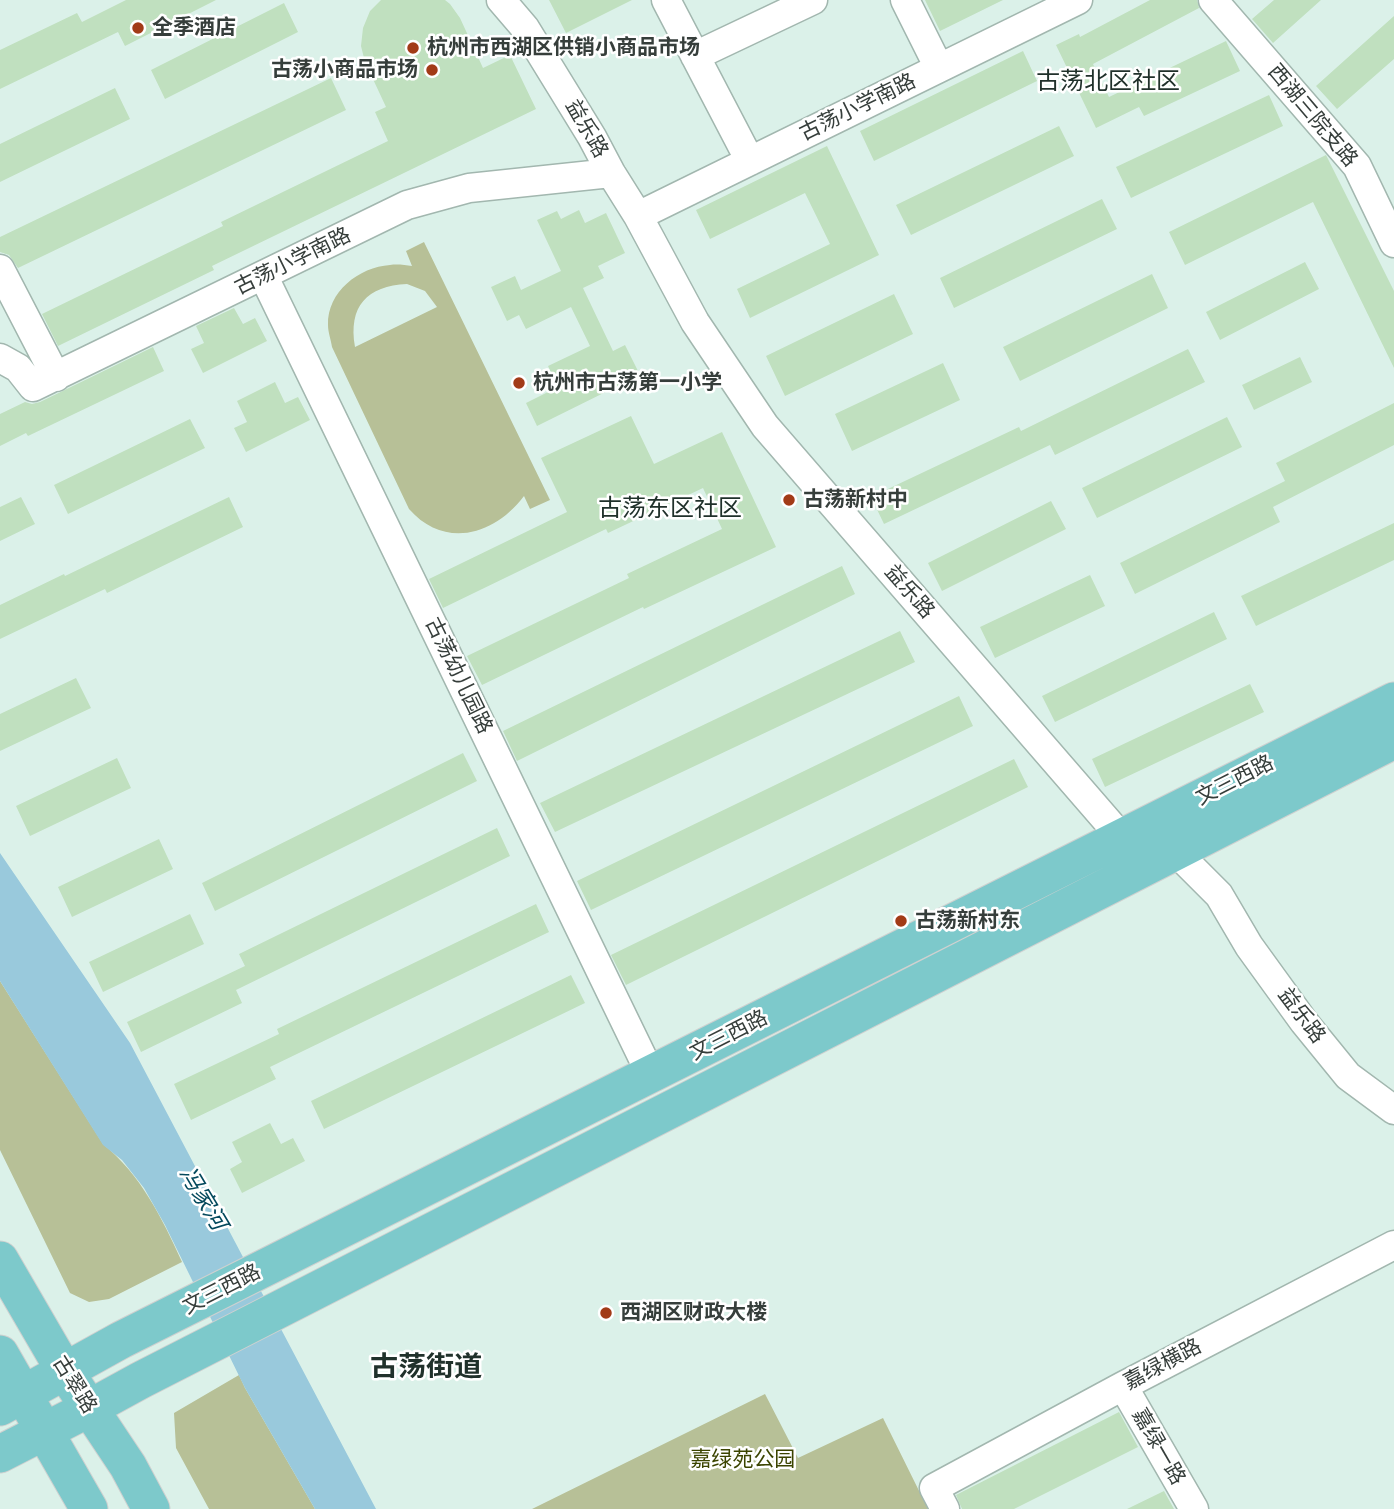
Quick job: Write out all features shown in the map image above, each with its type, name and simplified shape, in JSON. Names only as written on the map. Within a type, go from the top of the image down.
[{"type":"main road","name":"文三西路","points":[[11,1400],[174,1314],[1394,701]]},
{"type":"main road","name":"文三西路","points":[[0,1454],[1394,740]]},
{"type":"main road","name":"古翠路","points":[[0,1260],[88,1409],[128,1466],[151,1509]]},
{"type":"main road","points":[[0,1354],[11,1400],[44,1430],[89,1509]]},
{"type":"street","name":"益乐路","points":[[501,0],[525,28],[593,137],[695,322],[765,426],[1122,838]]},
{"type":"street","points":[[666,0],[750,161]]},
{"type":"street","points":[[695,56],[813,0]]},
{"type":"street","points":[[905,0],[939,68]]},
{"type":"street","name":"古荡小学南路","points":[[638,216],[1078,0]]},
{"type":"street","name":"西湖三院支路","points":[[1213,0],[1357,166],[1394,243]]},
{"type":"street","name":"古荡小学南路","points":[[0,358],[18,368],[33,387],[264,277],[407,205],[469,188],[611,173]]},
{"type":"street","points":[[0,269],[56,377]]},
{"type":"street","name":"古荡幼儿园路","points":[[264,277],[651,1075]]},
{"type":"street","points":[[1122,838],[1175,851]]},
{"type":"street","name":"益乐路","points":[[1175,851],[1219,895],[1249,946],[1304,1023],[1348,1076],[1394,1110]]},
{"type":"street","name":"嘉绿横路","points":[[939,1499],[1123,1386],[1394,1244]]},
{"type":"street","name":"嘉绿一路","points":[[1123,1386],[1194,1509]]},
{"type":"green space","points":[[424,242],[550,500],[530,509],[524,496],[512,510],[484,528],[453,533],[423,522],[409,509],[332,347],[328,328],[329,313],[339,292],[356,276],[378,267],[412,266],[406,251]],"holes":[[[407,284],[425,291],[437,307],[355,347],[355,320],[358,310],[371,294],[381,289]]]},
{"type":"green space","points":[[0,981],[103,1144],[129,1169],[149,1198],[182,1262],[109,1299],[89,1302],[70,1293],[0,1150]]},
{"type":"green space","points":[[239,1375],[315,1509],[209,1509],[176,1448],[174,1413]]},
{"type":"green space","name":"嘉绿苑公园","points":[[765,1394],[798,1458],[883,1418],[928,1509],[532,1509]]},
{"type":"water","name":"冯家河","points":[[0,853],[130,1043],[376,1509],[315,1509],[245,1388],[144,1188],[122,1160],[103,1145],[0,981]]},
{"type":"building","points":[[126,0],[216,0],[125,46],[118,32],[0,89],[0,50],[77,13],[82,22]]},
{"type":"building","points":[[381,0],[445,0],[460,18],[483,68],[510,55],[536,109],[212,266],[214,270],[58,346],[42,314],[223,226],[221,222],[388,141],[375,112],[386,107],[365,62],[361,46],[363,28],[370,11]]},
{"type":"building","points":[[549,0],[632,0],[566,33]]},
{"type":"building","points":[[925,0],[1003,0],[940,31]]},
{"type":"building","points":[[1150,0],[1197,0],[1199,8],[1093,64],[1109,97],[1226,41],[1240,71],[1144,116],[1139,107],[1096,128],[1056,45],[1079,34],[1080,37]]},
{"type":"building","points":[[1274,0],[1321,0],[1273,43],[1252,19]]},
{"type":"building","points":[[284,3],[298,32],[165,99],[151,70]]},
{"type":"building","points":[[1394,16],[1394,59],[1337,109],[1316,86]]},
{"type":"building","points":[[1023,51],[1037,81],[874,161],[860,131]]},
{"type":"building","points":[[331,78],[346,110],[18,268],[9,255],[0,252],[0,237]]},
{"type":"building","points":[[115,88],[130,119],[0,182],[0,144]]},
{"type":"building","points":[[1269,95],[1283,126],[1131,198],[1116,167]]},
{"type":"building","points":[[1059,126],[1074,156],[911,235],[896,205]]},
{"type":"building","points":[[827,146],[879,255],[750,318],[737,289],[830,244],[805,193],[710,239],[696,210]]},
{"type":"building","points":[[1326,155],[1394,291],[1394,368],[1313,202],[1185,265],[1169,232]]},
{"type":"building","points":[[1102,199],[1117,229],[954,308],[940,278]]},
{"type":"building","points":[[579,210],[585,223],[606,213],[625,253],[598,266],[604,278],[583,288],[613,351],[625,345],[640,375],[537,426],[526,403],[558,387],[548,366],[590,346],[571,307],[526,329],[519,315],[507,321],[491,287],[515,276],[521,290],[561,271],[537,220],[557,211],[561,219]]},
{"type":"building","points":[[1305,262],[1319,289],[1220,340],[1206,312]]},
{"type":"building","points":[[1152,274],[1168,308],[1020,381],[1003,347]]},
{"type":"building","points":[[894,294],[913,334],[785,396],[766,356]]},
{"type":"building","points":[[234,308],[243,324],[255,318],[267,341],[203,373],[191,349],[204,343],[196,326]]},
{"type":"building","points":[[153,347],[164,371],[28,436],[26,433],[0,446],[0,414],[25,402],[40,402]]},
{"type":"building","points":[[1188,349],[1205,382],[1055,455],[1050,445],[884,524],[871,497],[1019,427],[1021,431]]},
{"type":"building","points":[[1300,357],[1312,382],[1254,410],[1242,385]]},
{"type":"building","points":[[943,363],[960,400],[852,451],[835,414]]},
{"type":"building","points":[[275,382],[285,403],[298,397],[310,420],[246,452],[234,428],[247,422],[237,401]]},
{"type":"building","points":[[1394,403],[1394,445],[1273,507],[1280,522],[1135,594],[1120,563],[1285,481],[1276,463]]},
{"type":"building","points":[[631,416],[654,464],[722,432],[776,547],[644,609],[643,607],[482,685],[467,656],[629,578],[627,574],[722,529],[703,488],[608,533],[606,529],[443,608],[429,579],[567,512],[541,458]]},
{"type":"building","points":[[1227,417],[1242,447],[1097,518],[1082,488]]},
{"type":"building","points":[[190,419],[205,448],[68,514],[54,485]]},
{"type":"building","points":[[21,497],[35,524],[0,541],[0,507]]},
{"type":"building","points":[[229,497],[243,527],[107,593],[105,589],[0,639],[0,605]]},
{"type":"building","points":[[1051,501],[1066,529],[942,591],[928,563]]},
{"type":"building","points":[[1394,523],[1394,560],[1256,626],[1241,596]]},
{"type":"building","points":[[842,566],[855,594],[517,761],[503,731]]},
{"type":"building","points":[[1090,575],[1105,606],[995,658],[980,627]]},
{"type":"building","points":[[1214,612],[1227,639],[1055,722],[1042,696]]},
{"type":"building","points":[[900,631],[915,662],[555,832],[540,803]]},
{"type":"building","points":[[76,678],[91,708],[0,751],[0,714]]},
{"type":"building","points":[[1250,684],[1264,712],[1105,787],[1092,759]]},
{"type":"building","points":[[959,696],[973,726],[591,910],[577,881]]},
{"type":"building","points":[[463,753],[477,781],[215,911],[202,883]]},
{"type":"building","points":[[117,758],[131,788],[30,836],[16,806]]},
{"type":"building","points":[[1014,759],[1028,787],[626,985],[611,955]]},
{"type":"building","points":[[497,828],[510,856],[236,990],[242,1003],[141,1052],[127,1022],[245,966],[239,954]]},
{"type":"building","points":[[159,839],[173,869],[72,917],[58,887]]},
{"type":"building","points":[[536,904],[549,932],[270,1067],[276,1079],[191,1120],[174,1084],[279,1034],[277,1029]]},
{"type":"building","points":[[190,914],[204,944],[103,992],[89,962]]},
{"type":"building","points":[[571,975],[585,1003],[324,1129],[311,1101]]},
{"type":"building","points":[[270,1123],[281,1144],[293,1138],[305,1161],[242,1193],[230,1169],[242,1162],[232,1142]]},
{"type":"building","points":[[1119,1412],[1138,1447],[1014,1509],[962,1509],[956,1495]]},
{"type":"building","points":[[1164,1491],[1174,1509],[1127,1509]]},
{"type":"place","name":"全季酒店","points":[[138,28]]},
{"type":"place","name":"杭州市西湖区供销小商品市场","points":[[413,48]]},
{"type":"place","name":"古荡小商品市场","points":[[432,70]]},
{"type":"place","name":"杭州市古荡第一小学","points":[[519,383]]},
{"type":"place","name":"古荡新村中","points":[[789,500]]},
{"type":"place","name":"古荡新村东","points":[[901,921]]},
{"type":"place","name":"西湖区财政大楼","points":[[606,1313]]},
{"type":"district","name":"古荡北区社区","points":[[1108,82]]},
{"type":"district","name":"古荡东区社区","points":[[670,509]]},
{"type":"district","name":"古荡街道","points":[[426,1368]]}]
